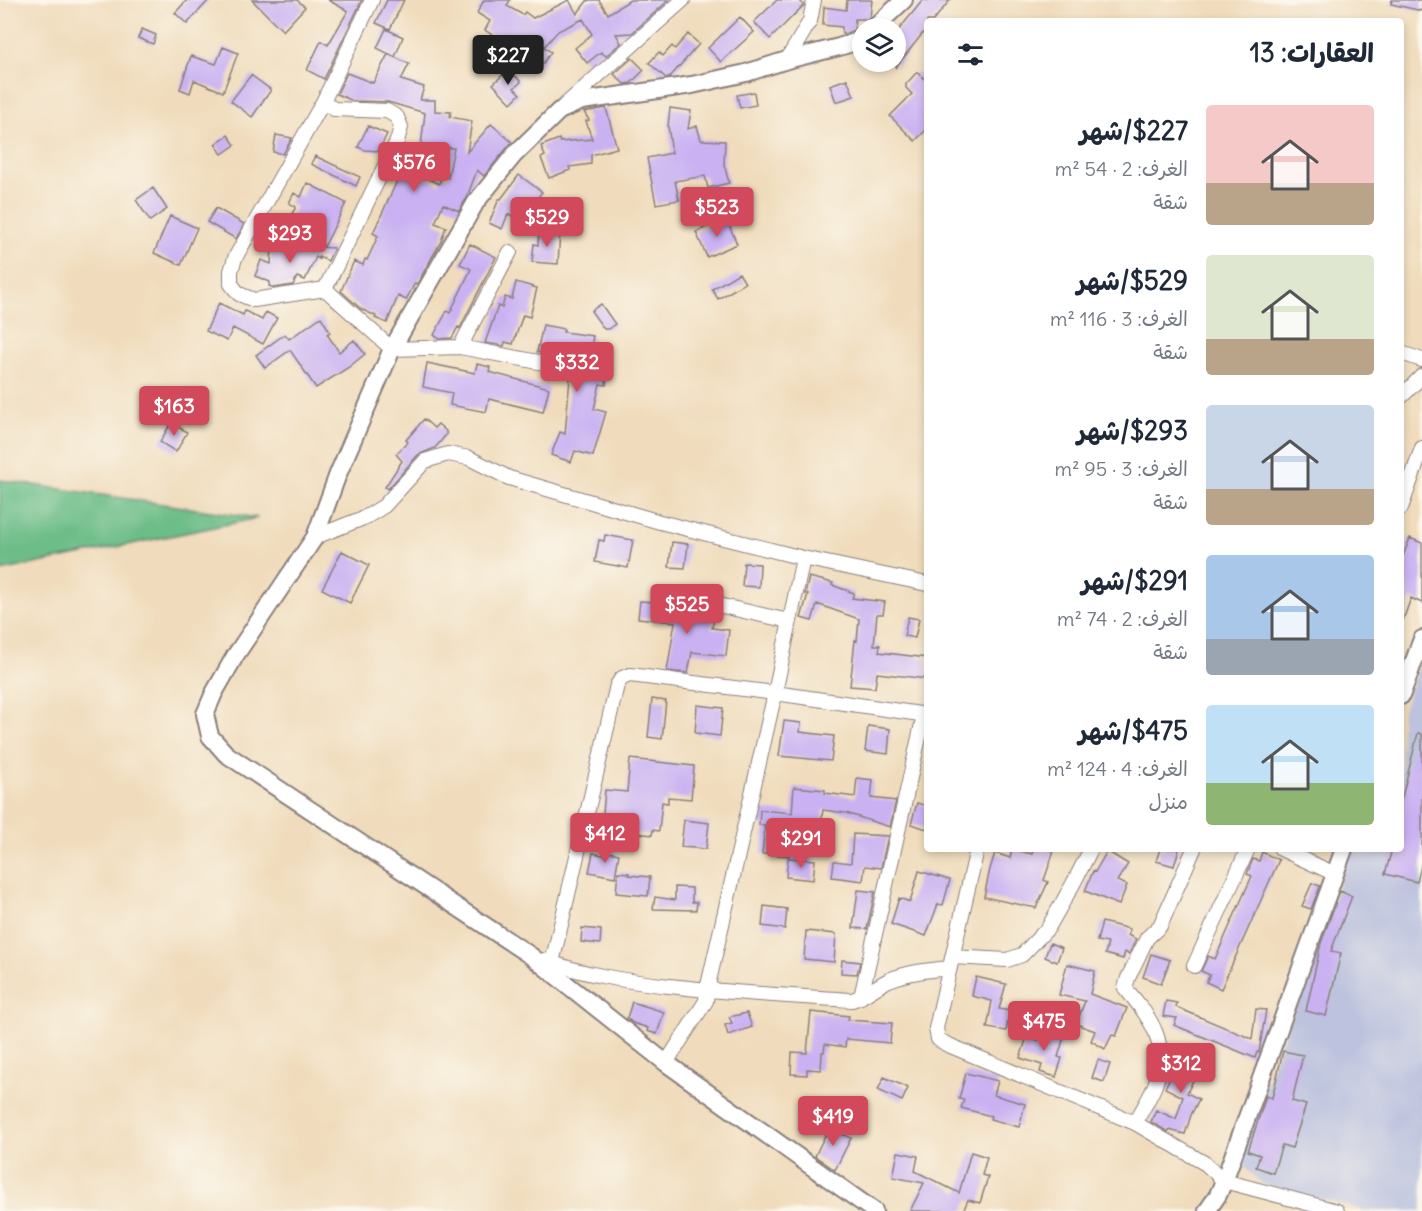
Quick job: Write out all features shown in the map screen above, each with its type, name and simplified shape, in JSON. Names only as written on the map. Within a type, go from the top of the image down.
[{"type":"street","points":[[325,289],[254,300],[239,294],[231,284],[231,271],[235,258],[323,102],[372,0]]},
{"type":"street","points":[[683,0],[559,111],[514,155],[476,202],[392,349],[338,474],[315,537],[235,656],[205,714],[210,736],[226,754],[531,956],[666,1063],[874,1211]]},
{"type":"street","points":[[787,60],[810,21],[814,0]]},
{"type":"street","points":[[885,18],[904,0]]},
{"type":"street","points":[[559,111],[582,101],[692,85],[746,73],[852,43]]},
{"type":"street","points":[[323,102],[334,110],[387,111],[397,117],[401,127],[397,141],[325,289]]},
{"type":"street","points":[[460,347],[510,252]]},
{"type":"street","points":[[325,289],[392,349],[460,347],[565,367]]},
{"type":"street","points":[[1404,353],[1422,360]]},
{"type":"street","points":[[1404,394],[1422,376]]},
{"type":"street","points":[[1404,499],[1422,448]]},
{"type":"street","points":[[315,537],[366,517],[384,506],[425,461],[448,454],[469,458],[509,478],[660,522],[803,558],[924,583]]},
{"type":"street","points":[[666,1063],[706,1002],[803,558]]},
{"type":"street","points":[[682,597],[789,621]]},
{"type":"street","points":[[1404,688],[1422,639]]},
{"type":"street","points":[[552,963],[617,685],[622,678],[630,675],[924,715]]},
{"type":"street","points":[[861,997],[924,724]]},
{"type":"street","points":[[976,852],[936,1028],[938,1039],[1135,1123],[1206,1164],[1224,1181],[1336,1211]]},
{"type":"street","points":[[531,956],[595,975],[640,982],[707,990],[852,1000],[888,981],[951,962],[1006,960],[1022,955],[1048,928],[1089,852]]},
{"type":"street","points":[[1135,1123],[1155,1086],[1160,1064],[1160,1044],[1145,1011],[1125,988],[1147,938],[1160,926],[1193,852]]},
{"type":"street","points":[[1194,966],[1247,852]]},
{"type":"street","points":[[1287,852],[1335,874]]},
{"type":"street","points":[[1207,1211],[1224,1181],[1343,852]]},
{"type":"shaded area","points":[[1422,657],[1422,1206],[1421,1211],[1367,1211],[1261,1183],[1238,1161],[1351,852],[1404,852],[1404,707]]},
{"type":"green space","points":[[0,480],[258,518],[0,571]]},
{"type":"building","points":[[187,0],[209,0],[187,24],[175,13]]},
{"type":"building","points":[[252,0],[297,0],[305,7],[283,31]]},
{"type":"building","points":[[328,0],[362,0],[324,79],[307,70],[321,41],[328,45],[348,11]]},
{"type":"building","points":[[387,0],[404,0],[390,29],[376,23]]},
{"type":"building","points":[[484,0],[510,0],[507,6],[523,15],[525,12],[533,18],[569,0],[577,14],[587,1],[599,0],[608,14],[630,0],[669,0],[632,33],[616,34],[621,43],[606,56],[601,52],[587,63],[575,48],[592,34],[583,19],[558,31],[544,47],[551,52],[542,65],[520,51],[519,53],[485,30],[490,21],[477,13]]},
{"type":"building","points":[[777,0],[799,0],[804,5],[770,39],[754,22]]},
{"type":"building","points":[[847,0],[872,0],[870,17],[852,18],[852,31],[842,34],[842,27],[823,25],[824,7],[846,10]]},
{"type":"building","points":[[923,0],[950,0],[935,18],[924,18],[924,32],[906,54],[906,21]]},
{"type":"building","points":[[1392,0],[1422,0],[1422,11],[1391,4]]},
{"type":"building","points":[[740,17],[754,32],[721,62],[708,48]]},
{"type":"building","points":[[142,29],[156,35],[153,44],[138,38]]},
{"type":"building","points":[[386,29],[403,37],[395,57],[377,48]]},
{"type":"building","points":[[688,34],[699,44],[669,78],[666,78],[649,63],[659,52],[663,56],[672,46],[675,49]]},
{"type":"building","points":[[223,47],[238,53],[223,92],[194,80],[190,93],[180,89],[191,56],[216,64]]},
{"type":"building","points":[[388,54],[409,64],[401,80],[424,87],[420,100],[435,100],[435,111],[451,112],[450,117],[472,121],[467,152],[491,124],[512,142],[484,176],[477,170],[459,211],[443,204],[435,223],[446,227],[441,241],[406,300],[398,296],[387,323],[361,309],[341,291],[354,261],[363,265],[365,259],[367,260],[378,236],[373,233],[403,168],[439,184],[442,176],[448,178],[454,148],[421,146],[425,113],[388,102],[353,101],[337,94],[347,73],[373,83]]},
{"type":"building","points":[[632,58],[644,70],[631,83],[624,84],[614,74]]},
{"type":"building","points":[[509,69],[521,82],[514,88],[520,94],[511,103],[493,84]]},
{"type":"building","points":[[917,72],[924,78],[924,132],[915,141],[890,116],[912,94],[906,88],[906,84]]},
{"type":"building","points":[[251,75],[271,90],[252,117],[231,101]]},
{"type":"building","points":[[847,79],[854,96],[836,102],[830,85]]},
{"type":"building","points":[[754,92],[756,105],[740,108],[737,95]]},
{"type":"building","points":[[606,108],[617,148],[591,155],[591,164],[569,167],[570,170],[549,178],[541,158],[545,156],[541,146],[559,139],[560,142],[592,139],[586,121],[589,120],[584,112]]},
{"type":"building","points":[[670,108],[691,111],[688,129],[697,126],[701,140],[725,141],[724,164],[729,183],[708,188],[705,176],[675,181],[679,200],[656,204],[647,158],[672,153],[668,126]]},
{"type":"building","points":[[368,126],[387,134],[379,151],[358,147]]},
{"type":"building","points":[[228,135],[235,145],[222,154],[215,144]]},
{"type":"building","points":[[276,135],[292,138],[283,154],[273,152]]},
{"type":"building","points":[[315,156],[360,177],[356,186],[311,164]]},
{"type":"building","points":[[519,175],[542,192],[529,209],[523,204],[517,218],[508,214],[502,229],[489,223],[499,199]]},
{"type":"building","points":[[307,183],[346,203],[324,247],[285,225],[296,207],[289,203],[294,193],[301,197]]},
{"type":"building","points":[[153,188],[167,209],[150,221],[136,200]]},
{"type":"building","points":[[216,208],[244,224],[236,239],[207,222]]},
{"type":"building","points":[[170,216],[197,228],[181,265],[154,253]]},
{"type":"building","points":[[726,218],[737,244],[707,257],[696,232]]},
{"type":"building","points":[[539,230],[560,231],[558,264],[532,262],[534,244],[538,245]]},
{"type":"building","points":[[272,244],[334,248],[328,261],[316,257],[305,280],[297,277],[293,285],[274,288],[269,286],[270,282],[255,276],[261,260],[271,264]]},
{"type":"building","points":[[470,244],[496,257],[460,328],[458,327],[452,338],[440,339],[434,335],[447,311],[450,313],[471,269],[460,264]]},
{"type":"building","points":[[739,273],[745,283],[718,299],[712,289]]},
{"type":"building","points":[[516,282],[537,288],[530,317],[523,315],[513,344],[505,342],[504,346],[485,343],[498,306],[502,308],[505,297],[512,299]]},
{"type":"building","points":[[219,303],[243,315],[245,311],[262,320],[266,312],[277,318],[263,344],[233,328],[227,341],[206,331]]},
{"type":"building","points":[[601,304],[615,324],[608,329],[604,329],[591,311]]},
{"type":"building","points":[[321,317],[330,332],[327,334],[339,352],[354,340],[365,354],[316,388],[290,350],[265,368],[256,355],[285,334],[289,339]]},
{"type":"building","points":[[543,325],[564,329],[563,332],[593,336],[589,360],[603,362],[602,370],[607,371],[606,385],[600,384],[594,409],[606,412],[593,456],[575,451],[571,462],[551,455],[560,432],[565,434],[570,378],[575,377],[579,355],[559,352],[558,356],[537,352]]},
{"type":"building","points":[[427,363],[475,373],[477,364],[490,367],[489,372],[549,388],[543,412],[489,399],[486,412],[450,405],[452,393],[423,387]]},
{"type":"building","points":[[424,419],[434,428],[438,424],[446,431],[446,435],[435,448],[418,455],[388,489],[385,487],[402,461],[396,454],[408,442],[406,440]]},
{"type":"building","points":[[171,423],[187,432],[176,452],[160,442]]},
{"type":"building","points":[[605,535],[633,540],[628,568],[595,562],[599,540],[604,541]]},
{"type":"building","points":[[1410,538],[1422,543],[1422,603],[1411,598],[1404,617],[1404,553]]},
{"type":"building","points":[[672,542],[688,544],[685,568],[669,567]]},
{"type":"building","points":[[342,551],[369,565],[350,603],[322,589]]},
{"type":"building","points":[[744,563],[760,564],[759,587],[742,586]]},
{"type":"building","points":[[809,577],[833,583],[832,585],[854,593],[852,598],[885,602],[883,614],[877,614],[874,645],[880,645],[879,652],[924,658],[924,679],[877,673],[875,688],[850,686],[859,619],[817,604],[812,621],[801,618],[808,594],[805,594]]},
{"type":"building","points":[[640,601],[667,603],[667,609],[714,619],[712,628],[729,630],[726,656],[692,652],[688,673],[667,671],[675,622],[638,618]]},
{"type":"building","points":[[908,617],[919,619],[915,638],[904,636]]},
{"type":"building","points":[[652,699],[666,701],[662,739],[648,737]]},
{"type":"building","points":[[697,705],[723,708],[720,736],[695,733]]},
{"type":"building","points":[[784,721],[801,723],[800,732],[834,736],[831,761],[779,756]]},
{"type":"building","points":[[868,726],[890,729],[888,754],[865,751]]},
{"type":"building","points":[[1418,733],[1422,734],[1422,862],[1417,882],[1385,874],[1391,852],[1404,852],[1404,789]]},
{"type":"building","points":[[630,759],[694,766],[691,799],[668,797],[668,803],[662,802],[659,831],[653,830],[652,835],[629,832],[630,818],[603,814],[605,790],[627,792]]},
{"type":"building","points":[[857,778],[873,780],[871,798],[896,801],[890,827],[846,813],[823,810],[821,827],[792,824],[789,856],[762,854],[765,825],[759,825],[760,810],[792,813],[794,787],[825,790],[825,793],[855,797]]},
{"type":"building","points":[[917,803],[924,805],[924,828],[911,824]]},
{"type":"building","points":[[684,820],[709,823],[706,849],[681,847]]},
{"type":"building","points":[[853,834],[888,836],[881,868],[865,866],[863,881],[832,877],[834,861],[851,863]]},
{"type":"building","points":[[608,852],[619,854],[615,877],[589,872],[593,853],[607,856]]},
{"type":"building","points":[[1011,852],[1032,854],[1032,852],[1054,852],[1044,880],[1048,882],[1036,908],[984,897],[995,853],[1010,858]]},
{"type":"building","points":[[1106,852],[1128,864],[1117,881],[1127,885],[1119,905],[1085,891],[1093,871],[1095,872]]},
{"type":"building","points":[[1159,852],[1178,852],[1174,866],[1156,861]]},
{"type":"building","points":[[1262,852],[1279,860],[1221,989],[1206,982],[1210,975],[1201,971],[1208,956],[1215,959],[1252,876],[1247,874],[1253,859],[1259,861]]},
{"type":"building","points":[[788,858],[815,860],[813,880],[786,877]]},
{"type":"building","points":[[919,871],[950,880],[943,905],[938,904],[926,936],[891,924],[899,898],[910,902]]},
{"type":"building","points":[[618,872],[650,877],[648,896],[616,893]]},
{"type":"building","points":[[1312,883],[1320,886],[1311,909],[1302,906]]},
{"type":"building","points":[[675,887],[692,888],[692,902],[697,902],[696,910],[653,909],[655,897],[675,900]]},
{"type":"building","points":[[858,890],[875,892],[867,929],[853,928]]},
{"type":"building","points":[[1340,891],[1352,896],[1331,951],[1341,953],[1326,1016],[1306,1011],[1321,943]]},
{"type":"building","points":[[764,906],[787,909],[785,929],[762,926]]},
{"type":"building","points":[[1102,922],[1130,929],[1128,935],[1136,939],[1129,954],[1125,952],[1123,959],[1105,954],[1108,943],[1097,941]]},
{"type":"building","points":[[582,928],[601,930],[600,944],[581,942]]},
{"type":"building","points":[[806,931],[836,934],[834,962],[804,959]]},
{"type":"building","points":[[1050,943],[1062,948],[1057,962],[1045,957]]},
{"type":"building","points":[[1151,954],[1170,960],[1161,984],[1143,977]]},
{"type":"building","points":[[842,960],[860,962],[857,974],[841,973]]},
{"type":"building","points":[[1067,964],[1095,971],[1090,994],[1127,1008],[1116,1036],[1112,1035],[1105,1049],[1091,1041],[1095,1031],[1076,1024],[1085,1001],[1059,995]]},
{"type":"building","points":[[976,977],[1006,984],[999,1009],[1010,1011],[1006,1031],[987,1028],[992,1001],[972,996]]},
{"type":"building","points":[[1166,1001],[1177,1003],[1176,1007],[1252,1039],[1256,1009],[1266,1010],[1259,1052],[1255,1058],[1174,1025],[1177,1018],[1163,1016]]},
{"type":"building","points":[[632,1002],[664,1012],[657,1034],[647,1031],[648,1028],[633,1023],[627,1018]]},
{"type":"building","points":[[811,1012],[849,1016],[848,1020],[892,1023],[890,1043],[846,1039],[845,1047],[825,1044],[821,1070],[807,1069],[807,1075],[791,1074],[792,1052],[807,1053]]},
{"type":"building","points":[[747,1013],[752,1027],[728,1035],[725,1025],[732,1023],[729,1017]]},
{"type":"building","points":[[1041,1030],[1064,1037],[1058,1057],[1062,1058],[1056,1077],[1040,1072],[1042,1065],[1020,1058],[1027,1037],[1038,1040]]},
{"type":"building","points":[[1183,1050],[1203,1060],[1187,1093],[1199,1099],[1185,1134],[1169,1130],[1168,1132],[1151,1122],[1156,1110],[1176,1119],[1183,1097],[1165,1088]]},
{"type":"building","points":[[1283,1051],[1303,1055],[1292,1101],[1306,1105],[1292,1148],[1282,1145],[1273,1173],[1256,1167],[1260,1155],[1248,1151],[1266,1096],[1272,1098]]},
{"type":"building","points":[[1098,1060],[1110,1064],[1104,1082],[1092,1078]]},
{"type":"building","points":[[966,1073],[998,1081],[994,1095],[1025,1104],[1019,1127],[961,1108],[964,1100],[959,1099]]},
{"type":"building","points":[[884,1077],[908,1088],[902,1101],[878,1090]]},
{"type":"building","points":[[831,1123],[842,1128],[840,1133],[851,1138],[835,1170],[815,1156]]},
{"type":"building","points":[[898,1152],[918,1156],[915,1171],[959,1193],[971,1152],[987,1157],[982,1175],[988,1177],[980,1203],[968,1200],[963,1211],[910,1211],[924,1183],[893,1177]]}]
